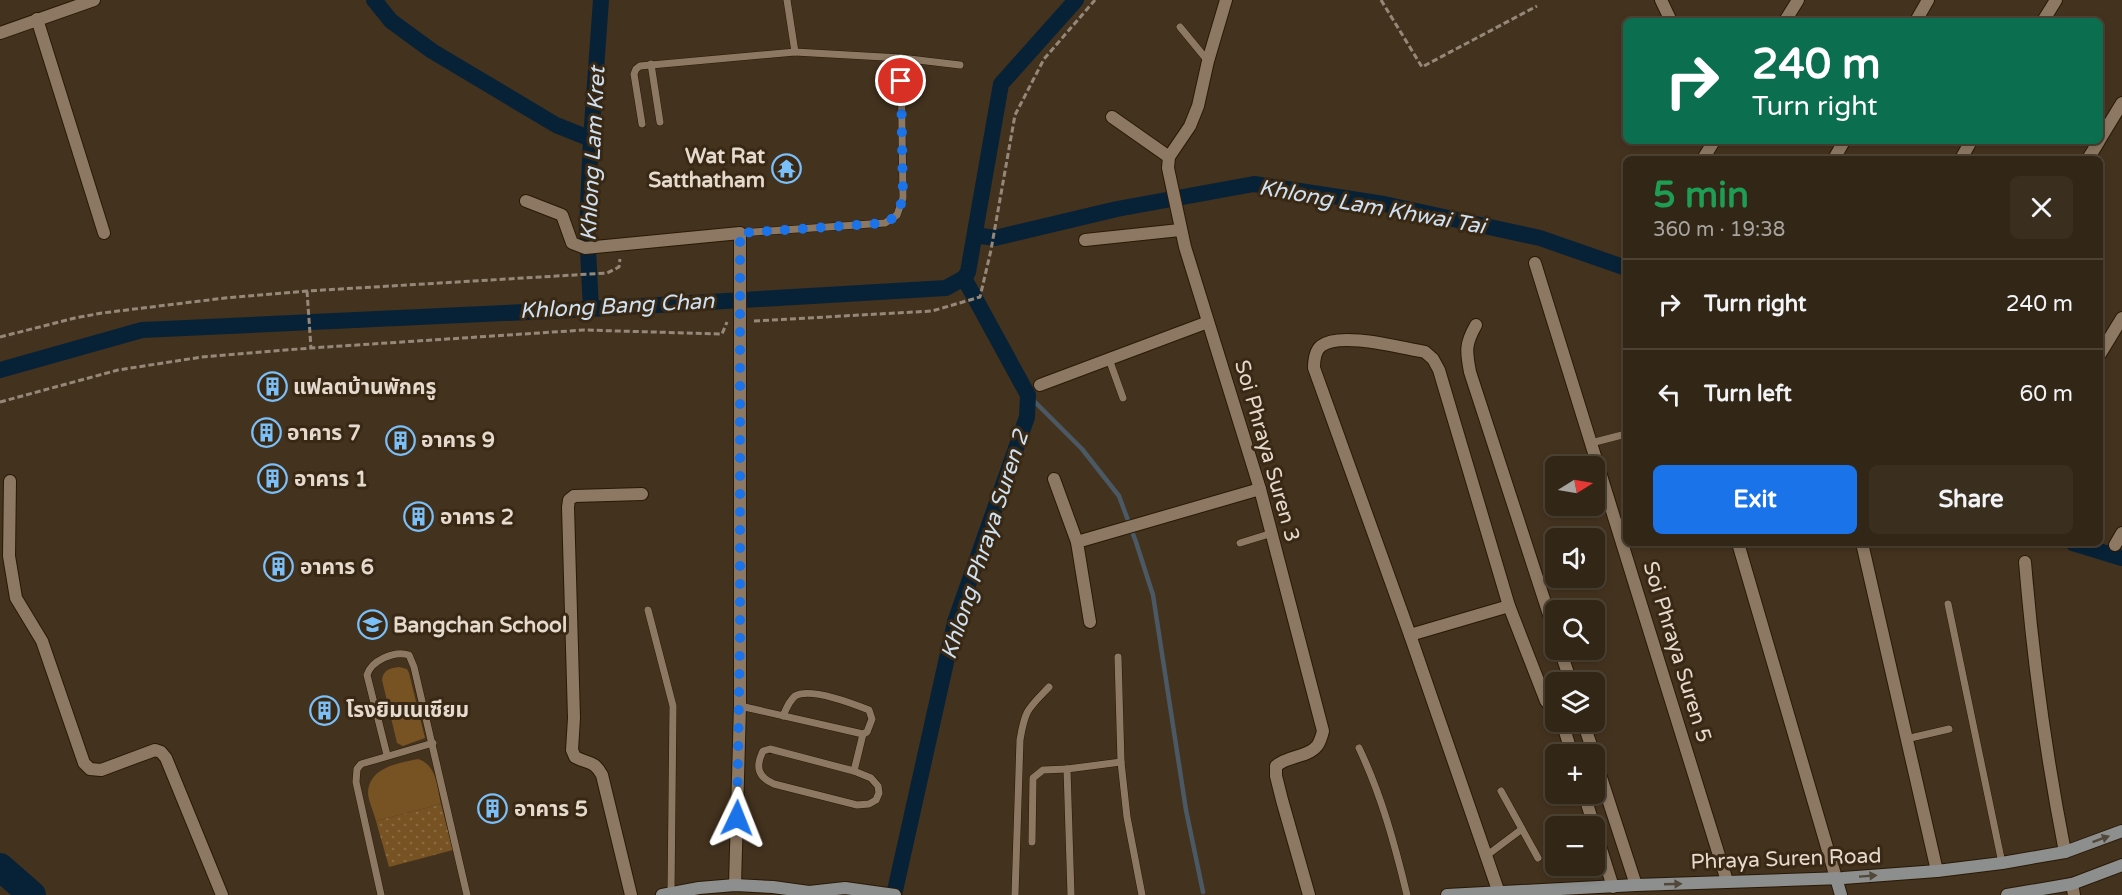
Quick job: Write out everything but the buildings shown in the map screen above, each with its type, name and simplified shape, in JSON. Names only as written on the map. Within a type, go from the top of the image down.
[{"type":"street","points":[[0,33],[93,0]]},
{"type":"street","points":[[1112,117],[1168,163],[1190,126],[1198,106],[1208,61],[1226,0]]},
{"type":"street","points":[[1660,0],[1669,18]]},
{"type":"street","points":[[1787,18],[1798,0]]},
{"type":"street","points":[[1918,18],[1928,0]]},
{"type":"street","points":[[2045,18],[2056,0]]},
{"type":"street","points":[[37,20],[104,233]]},
{"type":"street","points":[[2103,135],[2122,103]]},
{"type":"street","name":"Soi Phraya Suren 3","points":[[1168,163],[1179,226],[1260,489],[1323,731],[1317,746],[1306,754],[1283,760],[1276,766],[1282,800],[1309,895]]},
{"type":"street","points":[[526,201],[562,215],[572,243],[585,248],[740,233],[740,706],[735,885]]},
{"type":"street","points":[[1085,240],[1179,226]]},
{"type":"street","name":"Soi Phraya Suren 5","points":[[1535,263],[1727,881]]},
{"type":"street","points":[[2103,349],[2122,318]]},
{"type":"street","points":[[1040,385],[1208,322]]},
{"type":"street","points":[[1476,325],[1468,340],[1470,372],[1545,602]]},
{"type":"street","points":[[1499,893],[1410,634],[1314,368],[1315,356],[1321,346],[1334,340],[1351,339],[1425,352],[1433,359],[1439,370],[1509,606],[1545,698]]},
{"type":"street","points":[[1054,479],[1077,542],[1090,622]]},
{"type":"street","points":[[10,481],[9,556],[16,598],[42,640],[84,763],[90,769],[100,770],[155,750],[161,752],[166,758],[222,895]]},
{"type":"street","points":[[1077,542],[1260,489]]},
{"type":"street","points":[[631,895],[602,775],[598,766],[575,757],[573,750],[568,507],[569,500],[574,496],[642,494]]},
{"type":"street","points":[[2115,545],[2122,533]]},
{"type":"street","points":[[1739,546],[1841,895]]},
{"type":"street","points":[[1863,546],[1937,871]]},
{"type":"street","points":[[2025,562],[2036,680],[2065,852]]},
{"type":"street","points":[[1410,634],[1509,606]]},
{"type":"street","points":[[1605,789],[1636,885]]},
{"type":"street","name":"Phraya Suren Road","points":[[1447,895],[1836,878],[1937,871],[2065,852],[2122,831]]},
{"type":"street","points":[[1605,861],[1613,886]]},
{"type":"street","points":[[2007,895],[2073,890],[2122,866]]},
{"type":"street","points":[[666,894],[735,885],[812,894],[845,888],[896,895]]},
{"type":"lane","points":[[787,0],[795,52]]},
{"type":"lane","points":[[1180,27],[1208,61]]},
{"type":"lane","points":[[642,124],[634,74],[640,66],[795,52],[901,58],[960,65]]},
{"type":"lane","points":[[740,233],[885,223],[897,215],[903,198],[901,58]]},
{"type":"lane","points":[[651,64],[660,122]]},
{"type":"lane","points":[[1109,359],[1124,398]]},
{"type":"lane","points":[[1591,443],[1623,435]]},
{"type":"lane","points":[[1240,543],[1272,533]]},
{"type":"lane","points":[[1948,604],[2002,863]]},
{"type":"lane","points":[[648,610],[674,706],[666,894]]},
{"type":"lane","points":[[387,755],[367,675],[369,668],[376,662],[404,654],[409,655],[412,660],[467,895]]},
{"type":"lane","points":[[1118,657],[1121,762],[1127,817],[1142,895]]},
{"type":"lane","points":[[1016,895],[1020,740],[1023,721],[1025,713],[1049,687]]},
{"type":"lane","points":[[783,716],[789,702],[803,693],[819,695],[869,710],[873,719],[867,732],[863,734],[854,771]]},
{"type":"lane","points":[[740,706],[863,734]]},
{"type":"lane","points":[[1906,739],[1949,729]]},
{"type":"lane","points":[[381,895],[355,774],[361,764],[433,743]]},
{"type":"lane","points":[[1359,748],[1371,773],[1407,895]]},
{"type":"lane","points":[[770,749],[854,771],[871,777],[878,786],[879,793],[876,800],[869,804],[857,805],[765,780],[760,775],[760,758],[763,751],[770,749]]},
{"type":"lane","points":[[1032,842],[1033,778],[1043,771],[1121,762]]},
{"type":"lane","points":[[1067,769],[1071,895]]},
{"type":"lane","points":[[1502,791],[1538,858]]},
{"type":"lane","points":[[1486,856],[1522,830]]},
{"type":"path","points":[[748,321],[932,311],[980,297],[996,225],[1015,115],[1044,58],[1095,0]]},
{"type":"path","points":[[1381,0],[1422,67],[1537,6]]},
{"type":"path","points":[[0,337],[102,313],[213,300],[307,291],[608,273],[619,267],[614,245]]},
{"type":"path","points":[[307,291],[311,348]]},
{"type":"path","points":[[0,402],[118,370],[202,357],[584,330],[722,334],[725,322],[736,322]]},
{"type":"shaded area","points":[[399,667],[407,669],[409,673],[425,738],[403,746],[397,743],[382,680],[388,670]]},
{"type":"shaded area","points":[[418,759],[433,771],[441,804],[376,821],[368,794],[373,778],[386,768]]},
{"type":"shaded area","points":[[441,804],[453,850],[389,867],[376,821]]},
{"type":"waterway","points":[[374,0],[391,21],[432,51],[556,125],[591,139]]},
{"type":"waterway","name":"Khlong Lam Kret","points":[[591,309],[587,230],[601,0]]},
{"type":"waterway","name":"Khlong Bang Chan","points":[[0,370],[142,330],[591,309],[946,288],[964,278],[968,272],[1001,84],[1076,0]]},
{"type":"waterway","name":"Khlong Lam Khwai Tai","points":[[975,235],[995,238],[1117,209],[1254,184],[1384,204],[1540,238],[1623,267]]},
{"type":"waterway","name":"Khlong Phraya Suren 2","points":[[894,895],[955,622],[1027,417],[1028,395],[964,278]]},
{"type":"waterway","points":[[1028,395],[1082,449],[1119,496],[1136,542],[1153,595],[1186,810],[1203,892]]},
{"type":"waterway","name":"Khlong Lam Khwai Tai","points":[[2083,546],[2122,558]]},
{"type":"waterway","points":[[0,867],[32,895]]},
{"type":"place","name":"Wat Rat Satthatham","points":[[786,168]]},
{"type":"place","name":"แฟลตบ้านพักครู","points":[[272,387]]},
{"type":"place","name":"อาคาร 7","points":[[266,433]]},
{"type":"place","name":"อาคาร 9","points":[[400,440]]},
{"type":"place","name":"อาคาร 1","points":[[273,479]]},
{"type":"place","name":"อาคาร 2","points":[[419,517]]},
{"type":"place","name":"อาคาร 6","points":[[279,567]]},
{"type":"place","name":"Bangchan School","points":[[372,625]]},
{"type":"place","name":"โรงยิมเนเซียม","points":[[325,710]]},
{"type":"place","name":"อาคาร 5","points":[[493,809]]},
{"type":"route","points":[[737,818],[740,706],[740,233],[885,223],[892,220],[897,215],[903,198],[901,81]]}]
